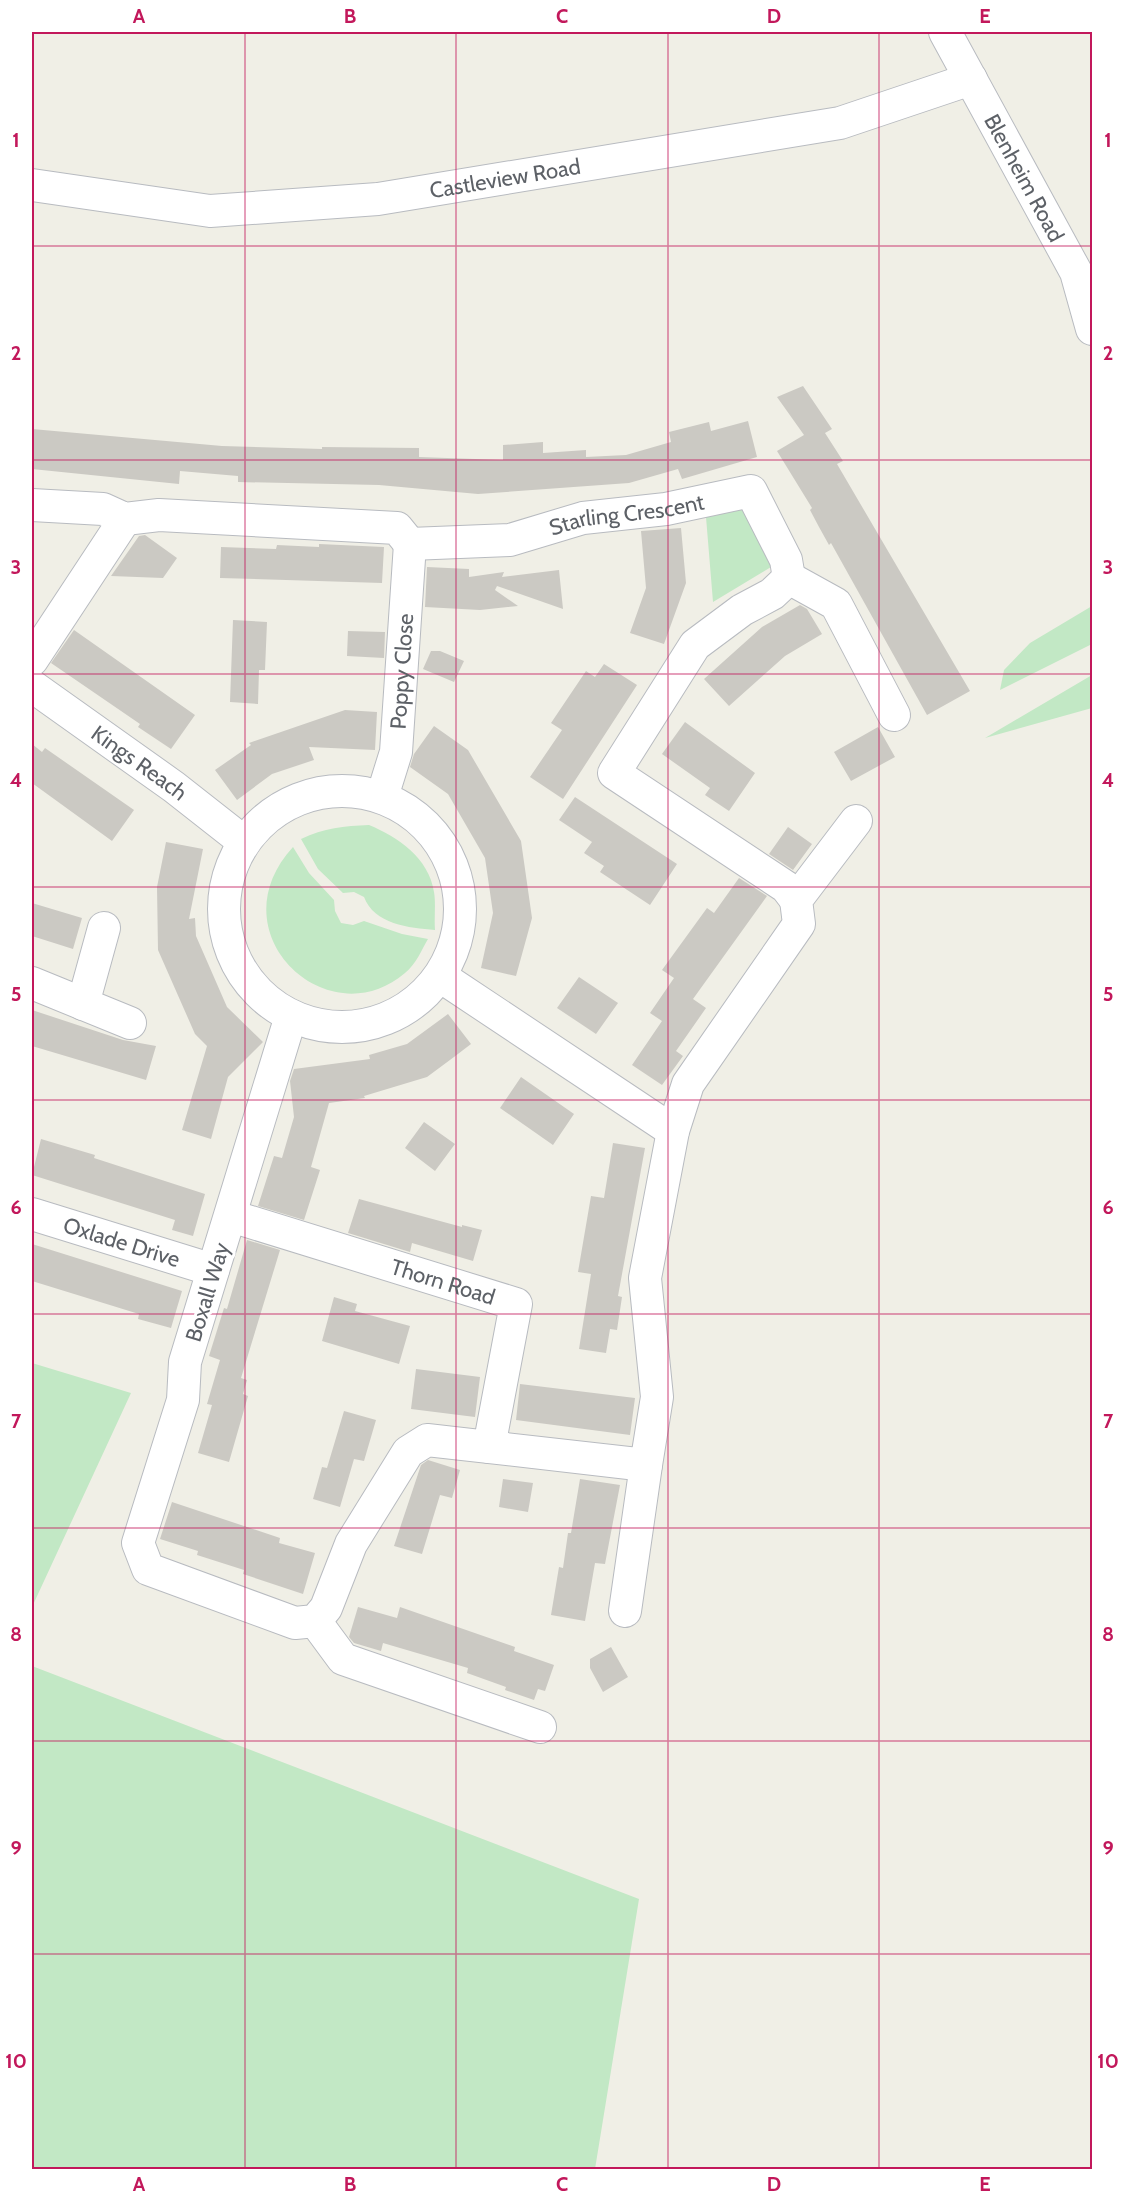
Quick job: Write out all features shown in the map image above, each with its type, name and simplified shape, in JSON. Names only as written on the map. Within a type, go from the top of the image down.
[{"type":"street","name":"Blenheim Road","points":[[945,32],[1076,272],[1092,329]]},
{"type":"street","name":"Castleview Road","points":[[32,185],[210,211],[378,199],[840,123],[971,80]]},
{"type":"street","name":"Starling Crescent","points":[[410,544],[510,540],[583,518],[666,509],[751,491],[786,560],[789,578]]},
{"type":"street","points":[[32,505],[103,509],[125,519],[159,515],[397,528],[410,544]]},
{"type":"street","points":[[32,660],[125,519]]},
{"type":"street","name":"Poppy Close","points":[[382,797],[396,752],[410,544]]},
{"type":"street","points":[[625,1611],[657,1397],[645,1278],[673,1131],[688,1084],[799,924],[796,900],[786,887],[614,773],[695,645],[742,610],[771,594],[789,578],[836,604],[894,715]]},
{"type":"street","name":"Kings Reach","points":[[32,686],[174,787],[244,842]]},
{"type":"street","points":[[351,791],[382,797],[413,814],[438,839],[454,870],[461,904],[457,939],[440,976],[417,1001],[388,1018],[356,1027],[323,1026],[291,1016],[257,992],[234,958],[224,919],[227,878],[244,842],[262,822],[288,803],[318,793],[351,791]]},
{"type":"street","points":[[796,900],[856,821]]},
{"type":"street","points":[[83,1004],[104,928]]},
{"type":"street","points":[[440,976],[673,1131]]},
{"type":"street","points":[[32,982],[130,1023]]},
{"type":"street","name":"Boxall Way","points":[[291,1016],[185,1362],[183,1400],[138,1542],[148,1569],[296,1623],[315,1621]]},
{"type":"street","name":"Oxlade Drive","points":[[32,1214],[213,1270]]},
{"type":"street","name":"Thorn Road","points":[[231,1216],[516,1305],[489,1447]]},
{"type":"street","points":[[540,1727],[344,1659],[315,1621],[326,1608],[351,1544],[408,1452],[426,1440],[646,1466]]},
{"type":"green space","points":[[731,506],[752,512],[754,531],[771,567],[713,602],[706,517]]},
{"type":"green space","points":[[1092,606],[1092,644],[1000,690],[1004,670],[1030,643]]},
{"type":"green space","points":[[1092,675],[1092,708],[985,738]]},
{"type":"green space","points":[[369,825],[401,843],[419,859],[426,869],[434,892],[435,930],[404,926],[384,919],[369,906],[364,897],[354,892],[343,893],[318,869],[301,839],[334,828]]},
{"type":"green space","points":[[293,847],[309,873],[334,900],[335,911],[341,923],[353,925],[364,921],[402,934],[428,939],[405,973],[375,990],[344,993],[315,985],[290,967],[273,942],[266,912],[272,880]]},
{"type":"green space","points":[[32,1363],[131,1393],[32,1607]]},
{"type":"green space","points":[[32,1666],[639,1899],[595,2169],[32,2169]]},
{"type":"building","points":[[803,386],[832,429],[825,433],[843,461],[837,464],[970,691],[927,715],[831,543],[829,545],[810,510],[812,508],[777,451],[804,435],[777,397]]},
{"type":"building","points":[[748,421],[757,457],[682,479],[678,469],[629,483],[478,494],[379,485],[238,482],[238,476],[180,471],[179,484],[32,469],[32,429],[222,446],[322,449],[322,447],[419,448],[419,457],[503,460],[503,445],[543,442],[543,453],[586,450],[586,457],[626,455],[671,442],[669,432],[709,422],[711,431]]},
{"type":"building","points":[[681,528],[686,583],[664,644],[630,633],[646,588],[641,531]]},
{"type":"building","points":[[145,535],[177,558],[163,578],[111,576],[139,536]]},
{"type":"building","points":[[319,544],[384,547],[382,583],[220,578],[221,547],[276,549],[277,545],[319,547]]},
{"type":"building","points":[[427,567],[469,569],[469,577],[504,572],[502,577],[559,570],[563,609],[497,586],[495,590],[518,606],[480,610],[425,607]]},
{"type":"building","points":[[800,605],[807,609],[822,634],[785,656],[729,706],[704,679],[762,627]]},
{"type":"building","points":[[233,620],[267,622],[265,670],[259,670],[258,704],[230,702]]},
{"type":"building","points":[[74,630],[195,715],[171,749],[138,727],[140,724],[51,663]]},
{"type":"building","points":[[348,631],[385,632],[384,658],[347,656]]},
{"type":"building","points":[[431,651],[440,651],[464,661],[454,682],[423,669]]},
{"type":"building","points":[[604,664],[637,685],[563,799],[530,777],[562,730],[551,723],[586,671],[595,677]]},
{"type":"building","points":[[345,710],[377,712],[375,750],[309,747],[314,760],[272,774],[237,800],[215,770],[251,745],[249,743]]},
{"type":"building","points":[[685,722],[755,773],[729,811],[705,795],[710,788],[662,754]]},
{"type":"building","points":[[434,726],[468,750],[521,841],[532,918],[516,976],[481,968],[493,913],[485,858],[448,794],[410,767],[414,754]]},
{"type":"building","points":[[878,727],[895,757],[851,781],[834,752]]},
{"type":"building","points":[[32,744],[42,752],[45,748],[134,810],[112,841],[32,783]]},
{"type":"building","points":[[575,797],[677,864],[650,905],[600,872],[604,866],[584,853],[592,842],[559,820]]},
{"type":"building","points":[[788,827],[812,844],[793,870],[769,854]]},
{"type":"building","points":[[166,842],[203,849],[189,919],[195,918],[196,936],[227,1007],[263,1042],[228,1077],[211,1139],[182,1130],[207,1046],[195,1034],[158,950],[157,887]]},
{"type":"building","points":[[739,878],[767,896],[693,999],[706,1008],[676,1051],[683,1056],[662,1085],[632,1065],[662,1021],[650,1013],[674,978],[662,970],[707,908],[714,913]]},
{"type":"building","points":[[32,903],[82,918],[73,949],[32,936]]},
{"type":"building","points":[[579,977],[618,1003],[596,1034],[557,1008]]},
{"type":"building","points":[[32,1010],[123,1040],[156,1046],[146,1080],[32,1046]]},
{"type":"building","points":[[448,1014],[471,1044],[454,1057],[427,1077],[364,1096],[365,1098],[329,1103],[311,1167],[320,1170],[304,1220],[258,1206],[274,1156],[282,1158],[294,1117],[290,1081],[294,1069],[370,1059],[369,1055],[407,1044]]},
{"type":"building","points":[[521,1077],[574,1114],[553,1145],[500,1108]]},
{"type":"building","points":[[424,1122],[455,1144],[435,1171],[405,1148]]},
{"type":"building","points":[[41,1139],[95,1155],[94,1158],[205,1194],[193,1236],[172,1230],[175,1220],[32,1175]]},
{"type":"building","points":[[613,1143],[645,1148],[618,1296],[622,1297],[617,1330],[610,1329],[606,1353],[579,1349],[591,1274],[578,1272],[591,1196],[604,1198]]},
{"type":"building","points":[[359,1199],[462,1227],[462,1225],[482,1230],[473,1261],[412,1243],[410,1252],[348,1233]]},
{"type":"building","points":[[247,1240],[280,1250],[241,1378],[247,1380],[243,1394],[248,1396],[229,1462],[198,1453],[212,1405],[207,1404],[220,1360],[209,1356],[224,1308],[227,1309]]},
{"type":"building","points":[[32,1244],[182,1291],[171,1328],[138,1319],[139,1314],[32,1281]]},
{"type":"building","points":[[334,1297],[357,1304],[355,1311],[410,1326],[399,1364],[322,1341]]},
{"type":"building","points":[[416,1369],[480,1377],[475,1417],[411,1409]]},
{"type":"building","points":[[520,1384],[635,1398],[630,1435],[516,1420]]},
{"type":"building","points":[[344,1411],[376,1420],[364,1461],[354,1459],[340,1507],[313,1499],[322,1467],[327,1468]]},
{"type":"building","points":[[428,1460],[460,1470],[452,1498],[440,1495],[422,1554],[394,1546],[421,1465]]},
{"type":"building","points":[[503,1479],[533,1483],[528,1512],[499,1507]]},
{"type":"building","points":[[580,1479],[620,1485],[605,1564],[595,1563],[585,1621],[551,1615],[559,1567],[563,1568],[568,1533],[571,1533]]},
{"type":"building","points":[[172,1502],[280,1538],[279,1543],[315,1553],[303,1594],[243,1574],[244,1570],[197,1555],[198,1551],[160,1539]]},
{"type":"building","points":[[358,1607],[397,1618],[400,1607],[515,1647],[514,1651],[554,1665],[545,1691],[538,1689],[534,1700],[467,1673],[468,1668],[383,1643],[381,1651],[354,1643],[349,1637]]},
{"type":"building","points":[[611,1647],[628,1677],[603,1692],[590,1668],[590,1659]]}]
